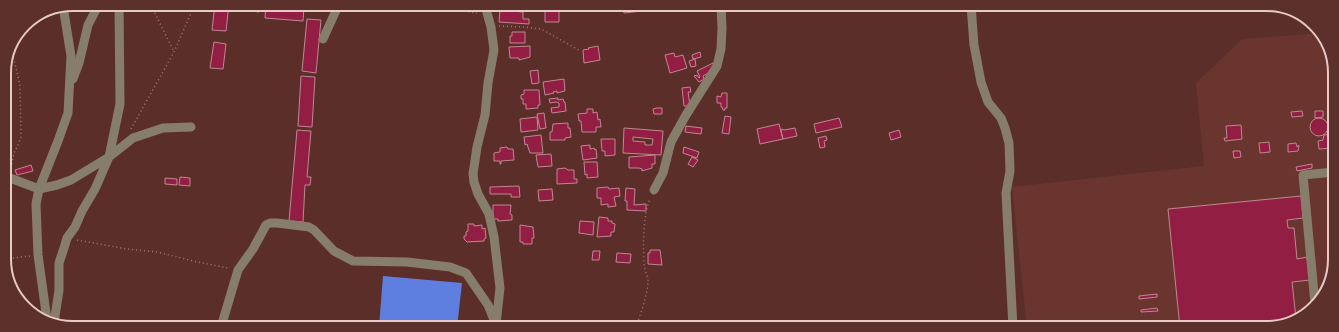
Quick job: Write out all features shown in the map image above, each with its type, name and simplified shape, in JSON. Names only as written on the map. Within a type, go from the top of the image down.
[{"type":"street","points":[[70,88],[79,63],[88,24],[95,11]]},
{"type":"street","points":[[55,318],[59,290],[60,263],[67,238],[75,227],[82,211],[95,189],[109,157],[120,104],[119,11]]},
{"type":"street","points":[[323,39],[336,11]]},
{"type":"street","points":[[488,11],[494,50],[488,83],[485,115],[477,147],[473,174],[478,194],[488,214],[494,237],[500,288],[497,321]]},
{"type":"street","points":[[654,190],[663,173],[672,142],[686,115],[717,66],[721,49],[722,28],[721,11]]},
{"type":"street","points":[[971,11],[974,45],[981,82],[988,102],[1003,123],[1009,143],[1010,171],[1006,193],[1013,321]]},
{"type":"street","points":[[45,315],[38,255],[36,204],[39,189],[68,113],[71,56],[64,12]]},
{"type":"street","points":[[11,178],[39,189],[57,185],[71,180],[109,157],[133,138],[163,128],[191,128]]},
{"type":"street","points":[[1314,298],[1303,175],[1328,173]]},
{"type":"street","points":[[223,321],[238,270],[250,254],[264,228],[268,224],[277,223],[309,227],[314,230],[334,251],[353,260],[408,262],[450,267],[466,273],[488,305],[494,321]]},
{"type":"path","points":[[154,11],[174,52]]},
{"type":"path","points":[[121,148],[174,52],[192,11]]},
{"type":"path","points":[[491,26],[541,29],[579,50]]},
{"type":"path","points":[[11,163],[21,137],[20,85],[14,62],[14,54]]},
{"type":"path","points":[[638,321],[644,301],[648,277],[644,266],[643,251],[645,214],[654,190]]},
{"type":"path","points":[[67,238],[127,249],[157,252],[238,270]]},
{"type":"path","points":[[11,258],[38,255]]},
{"type":"shaded area","points":[[1314,33],[1320,42],[1327,61],[1328,259],[1327,271],[1323,283],[1313,300],[1297,313],[1282,319],[1270,321],[1026,321],[1012,187],[1204,166],[1196,83],[1242,39]]},
{"type":"water","points":[[383,276],[462,283],[458,321],[379,321]]},
{"type":"building","points":[[214,11],[228,11],[226,31],[212,30]]},
{"type":"building","points":[[266,11],[304,11],[303,21],[265,18]]},
{"type":"building","points":[[500,11],[523,12],[523,19],[529,19],[529,24],[499,22]]},
{"type":"building","points":[[545,11],[559,11],[559,22],[545,22]]},
{"type":"building","points":[[624,11],[642,11],[624,13]]},
{"type":"building","points":[[307,19],[321,20],[316,73],[302,71]]},
{"type":"building","points":[[512,32],[525,32],[525,43],[510,43],[510,36],[512,36]]},
{"type":"building","points":[[214,42],[226,44],[223,69],[210,68]]},
{"type":"building","points":[[530,46],[530,57],[519,60],[519,58],[510,58],[509,47]]},
{"type":"building","points":[[598,46],[600,60],[584,63],[583,50]]},
{"type":"building","points":[[700,52],[701,57],[693,59],[692,55]]},
{"type":"building","points":[[674,53],[675,57],[683,55],[687,68],[670,73],[665,55]]},
{"type":"building","points":[[695,59],[696,66],[691,67],[689,61]]},
{"type":"building","points":[[713,63],[715,69],[703,76],[704,79],[699,82],[694,76],[697,75],[699,78],[700,77],[697,71]]},
{"type":"building","points":[[538,70],[539,83],[532,84],[530,71]]},
{"type":"building","points":[[301,76],[315,77],[312,127],[298,126]]},
{"type":"building","points":[[564,79],[565,91],[557,93],[557,91],[545,95],[543,82]]},
{"type":"building","points":[[690,87],[691,92],[688,92],[690,106],[684,106],[682,88]]},
{"type":"building","points":[[524,90],[539,90],[540,105],[538,105],[538,108],[526,109],[526,104],[523,104],[523,99],[521,99],[521,95],[524,94]]},
{"type":"building","points":[[722,93],[727,93],[727,108],[725,108],[725,110],[721,107],[721,103],[717,103],[717,96],[721,97]]},
{"type":"building","points":[[558,98],[558,100],[563,99],[565,102],[566,111],[552,113],[551,108],[559,107],[559,103],[550,103],[549,99]]},
{"type":"building","points":[[662,108],[662,114],[654,114],[653,109]]},
{"type":"building","points":[[587,109],[593,109],[593,113],[597,112],[598,120],[600,119],[601,127],[596,127],[596,132],[582,132],[581,121],[579,121],[578,114],[587,113]]},
{"type":"building","points":[[1302,111],[1303,116],[1292,117],[1291,112]]},
{"type":"building","points":[[1315,111],[1323,111],[1323,117],[1315,118]]},
{"type":"building","points":[[544,113],[546,128],[540,129],[537,114]]},
{"type":"building","points":[[725,116],[731,117],[729,134],[722,133]]},
{"type":"building","points":[[537,117],[538,130],[521,132],[520,119]]},
{"type":"building","points":[[839,118],[842,127],[816,133],[814,124]]},
{"type":"building","points":[[1319,118],[1325,121],[1328,127],[1325,133],[1319,136],[1313,133],[1310,127],[1313,121]]},
{"type":"building","points":[[568,123],[571,137],[565,138],[565,140],[550,140],[550,132],[552,132],[553,124]]},
{"type":"building","points":[[779,124],[783,139],[760,144],[757,129]]},
{"type":"building","points":[[1241,125],[1242,139],[1225,141],[1224,138],[1227,138],[1226,126]]},
{"type":"building","points":[[686,126],[702,128],[701,134],[685,132]]},
{"type":"building","points":[[624,128],[663,131],[661,155],[623,153]],"holes":[[[633,137],[653,139],[652,145],[645,145],[645,142],[633,141]]]},
{"type":"building","points":[[795,128],[797,136],[783,139],[782,129]]},
{"type":"building","points":[[297,130],[311,131],[307,177],[311,177],[310,185],[305,185],[303,222],[289,221]]},
{"type":"building","points":[[899,130],[901,137],[891,140],[889,133]]},
{"type":"building","points":[[541,135],[543,153],[530,153],[527,144],[525,145],[524,137]]},
{"type":"building","points":[[1324,135],[1328,135],[1328,148],[1319,149],[1318,141],[1323,140]]},
{"type":"building","points":[[826,136],[827,140],[824,141],[825,147],[820,148],[818,138]]},
{"type":"building","points":[[601,139],[615,139],[615,155],[605,156],[605,151],[602,151]]},
{"type":"building","points":[[1269,142],[1270,152],[1260,153],[1259,143]]},
{"type":"building","points":[[1296,143],[1297,147],[1299,145],[1298,151],[1288,152],[1288,144]]},
{"type":"building","points":[[590,145],[590,149],[596,149],[597,158],[583,160],[581,146]]},
{"type":"building","points":[[507,147],[508,149],[513,149],[514,160],[501,161],[501,164],[500,161],[494,161],[494,153],[500,152],[500,148]]},
{"type":"building","points":[[684,147],[699,152],[697,158],[683,153]]},
{"type":"building","points":[[1233,151],[1240,151],[1241,157],[1234,158]]},
{"type":"building","points":[[551,154],[552,166],[538,167],[536,155]]},
{"type":"building","points":[[655,155],[655,164],[652,164],[652,168],[642,171],[642,169],[639,168],[629,168],[629,157]]},
{"type":"building","points":[[692,157],[698,160],[693,167],[688,164]]},
{"type":"building","points":[[584,162],[597,162],[598,177],[587,178],[587,174],[585,175]]},
{"type":"building","points":[[1312,164],[1312,168],[1297,171],[1296,167]]},
{"type":"building","points":[[31,165],[33,171],[17,175],[15,170]]},
{"type":"building","points":[[565,168],[568,170],[574,170],[574,179],[577,179],[577,183],[557,184],[557,169]]},
{"type":"building","points":[[180,177],[190,178],[190,186],[179,185]]},
{"type":"building","points":[[165,178],[177,179],[177,185],[165,184]]},
{"type":"building","points":[[519,186],[520,197],[511,197],[511,194],[490,194],[490,187]]},
{"type":"building","points":[[608,187],[609,189],[619,188],[620,196],[614,197],[616,206],[608,207],[608,204],[601,205],[601,198],[597,198],[597,188]]},
{"type":"building","points":[[626,188],[635,189],[634,205],[646,204],[646,211],[627,210],[627,201],[625,201]]},
{"type":"building","points":[[552,189],[553,200],[539,201],[538,190]]},
{"type":"building","points":[[1301,196],[1303,218],[1287,220],[1288,228],[1294,228],[1297,259],[1307,257],[1310,280],[1292,282],[1296,314],[1282,319],[1270,321],[1179,321],[1168,209]]},
{"type":"building","points":[[493,205],[511,205],[510,214],[512,215],[512,220],[498,221],[498,219],[493,219]]},
{"type":"building","points":[[599,217],[608,218],[608,221],[612,221],[612,223],[615,224],[614,232],[611,232],[611,236],[597,237]]},
{"type":"building","points":[[580,221],[594,222],[593,235],[579,233]]},
{"type":"building","points":[[468,224],[474,224],[474,226],[482,225],[482,229],[485,228],[486,238],[484,241],[467,242],[464,239],[466,232],[468,231]]},
{"type":"building","points":[[520,225],[533,227],[534,238],[532,238],[532,244],[523,244],[523,242],[520,242]]},
{"type":"building","points":[[650,250],[660,250],[662,265],[648,264],[648,253],[650,253]]},
{"type":"building","points":[[593,251],[600,251],[599,260],[592,260]]},
{"type":"building","points":[[617,253],[631,254],[630,263],[616,262]]},
{"type":"building","points":[[1157,294],[1157,297],[1139,299],[1139,296]]},
{"type":"building","points":[[1157,308],[1158,311],[1141,312],[1141,310]]}]
